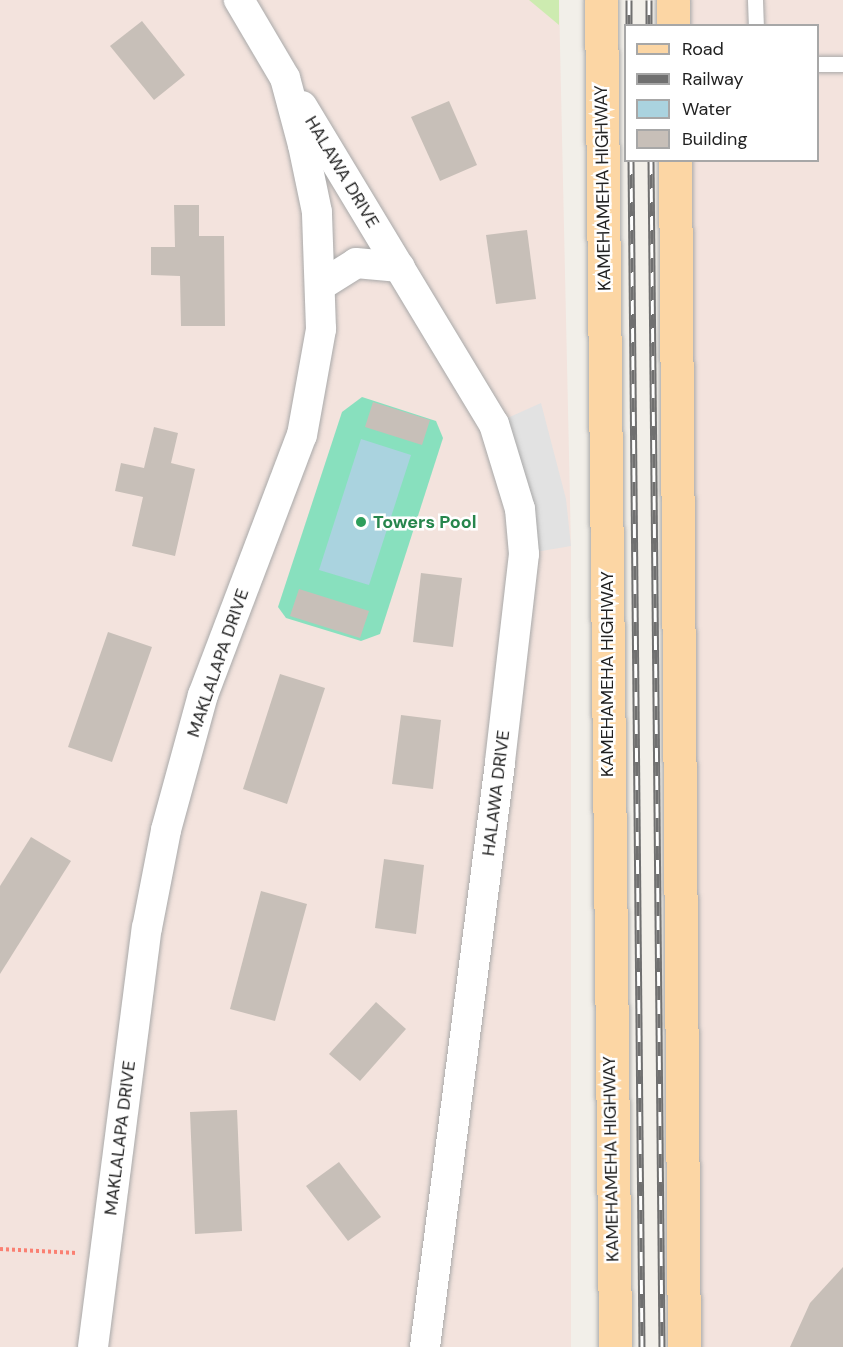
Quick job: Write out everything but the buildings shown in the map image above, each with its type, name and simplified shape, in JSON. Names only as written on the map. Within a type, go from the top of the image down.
[{"type":"main road","name":"KAMEHAMEHA HIGHWAY","points":[[600,0],[615,1347]]},
{"type":"main road","points":[[673,0],[674,24]]},
{"type":"main road","points":[[675,162],[684,1347]]},
{"type":"street","name":"MAKLALAPA DRIVE","points":[[93,1347],[147,928],[166,830],[203,695],[302,435],[315,380],[322,284],[317,212],[285,78],[239,0]]},
{"type":"street","name":"HALAWA DRIVE","points":[[285,78],[494,424],[510,466],[524,554],[425,1347]]},
{"type":"street","points":[[322,284],[356,263],[400,267]]},
{"type":"lane","points":[[755,0],[756,24]]},
{"type":"lane","points":[[819,64],[843,64]]},
{"type":"path","points":[[0,1249],[105,1255]]},
{"type":"shaded area","points":[[0,0],[559,0],[571,546],[571,1347],[0,1347]]},
{"type":"shaded area","points":[[690,0],[843,0],[843,1347],[699,1347],[692,162],[819,162],[819,24],[690,24]]},
{"type":"shaded area","points":[[541,403],[566,499],[571,546],[524,554],[494,424]]},
{"type":"green space","points":[[529,0],[559,0],[559,25]]},
{"type":"green space","name":"Towers Pool","points":[[362,397],[436,421],[443,438],[380,634],[361,641],[286,618],[278,607],[342,412]]},
{"type":"water","points":[[361,439],[411,455],[369,585],[319,570]]},
{"type":"railway","points":[[629,0],[629,24]]},
{"type":"railway","points":[[649,0],[649,24]]},
{"type":"railway","points":[[631,162],[642,1347]]},
{"type":"railway","points":[[651,162],[662,1347]]},
{"type":"place","name":"Towers Pool","points":[[361,522]]}]
